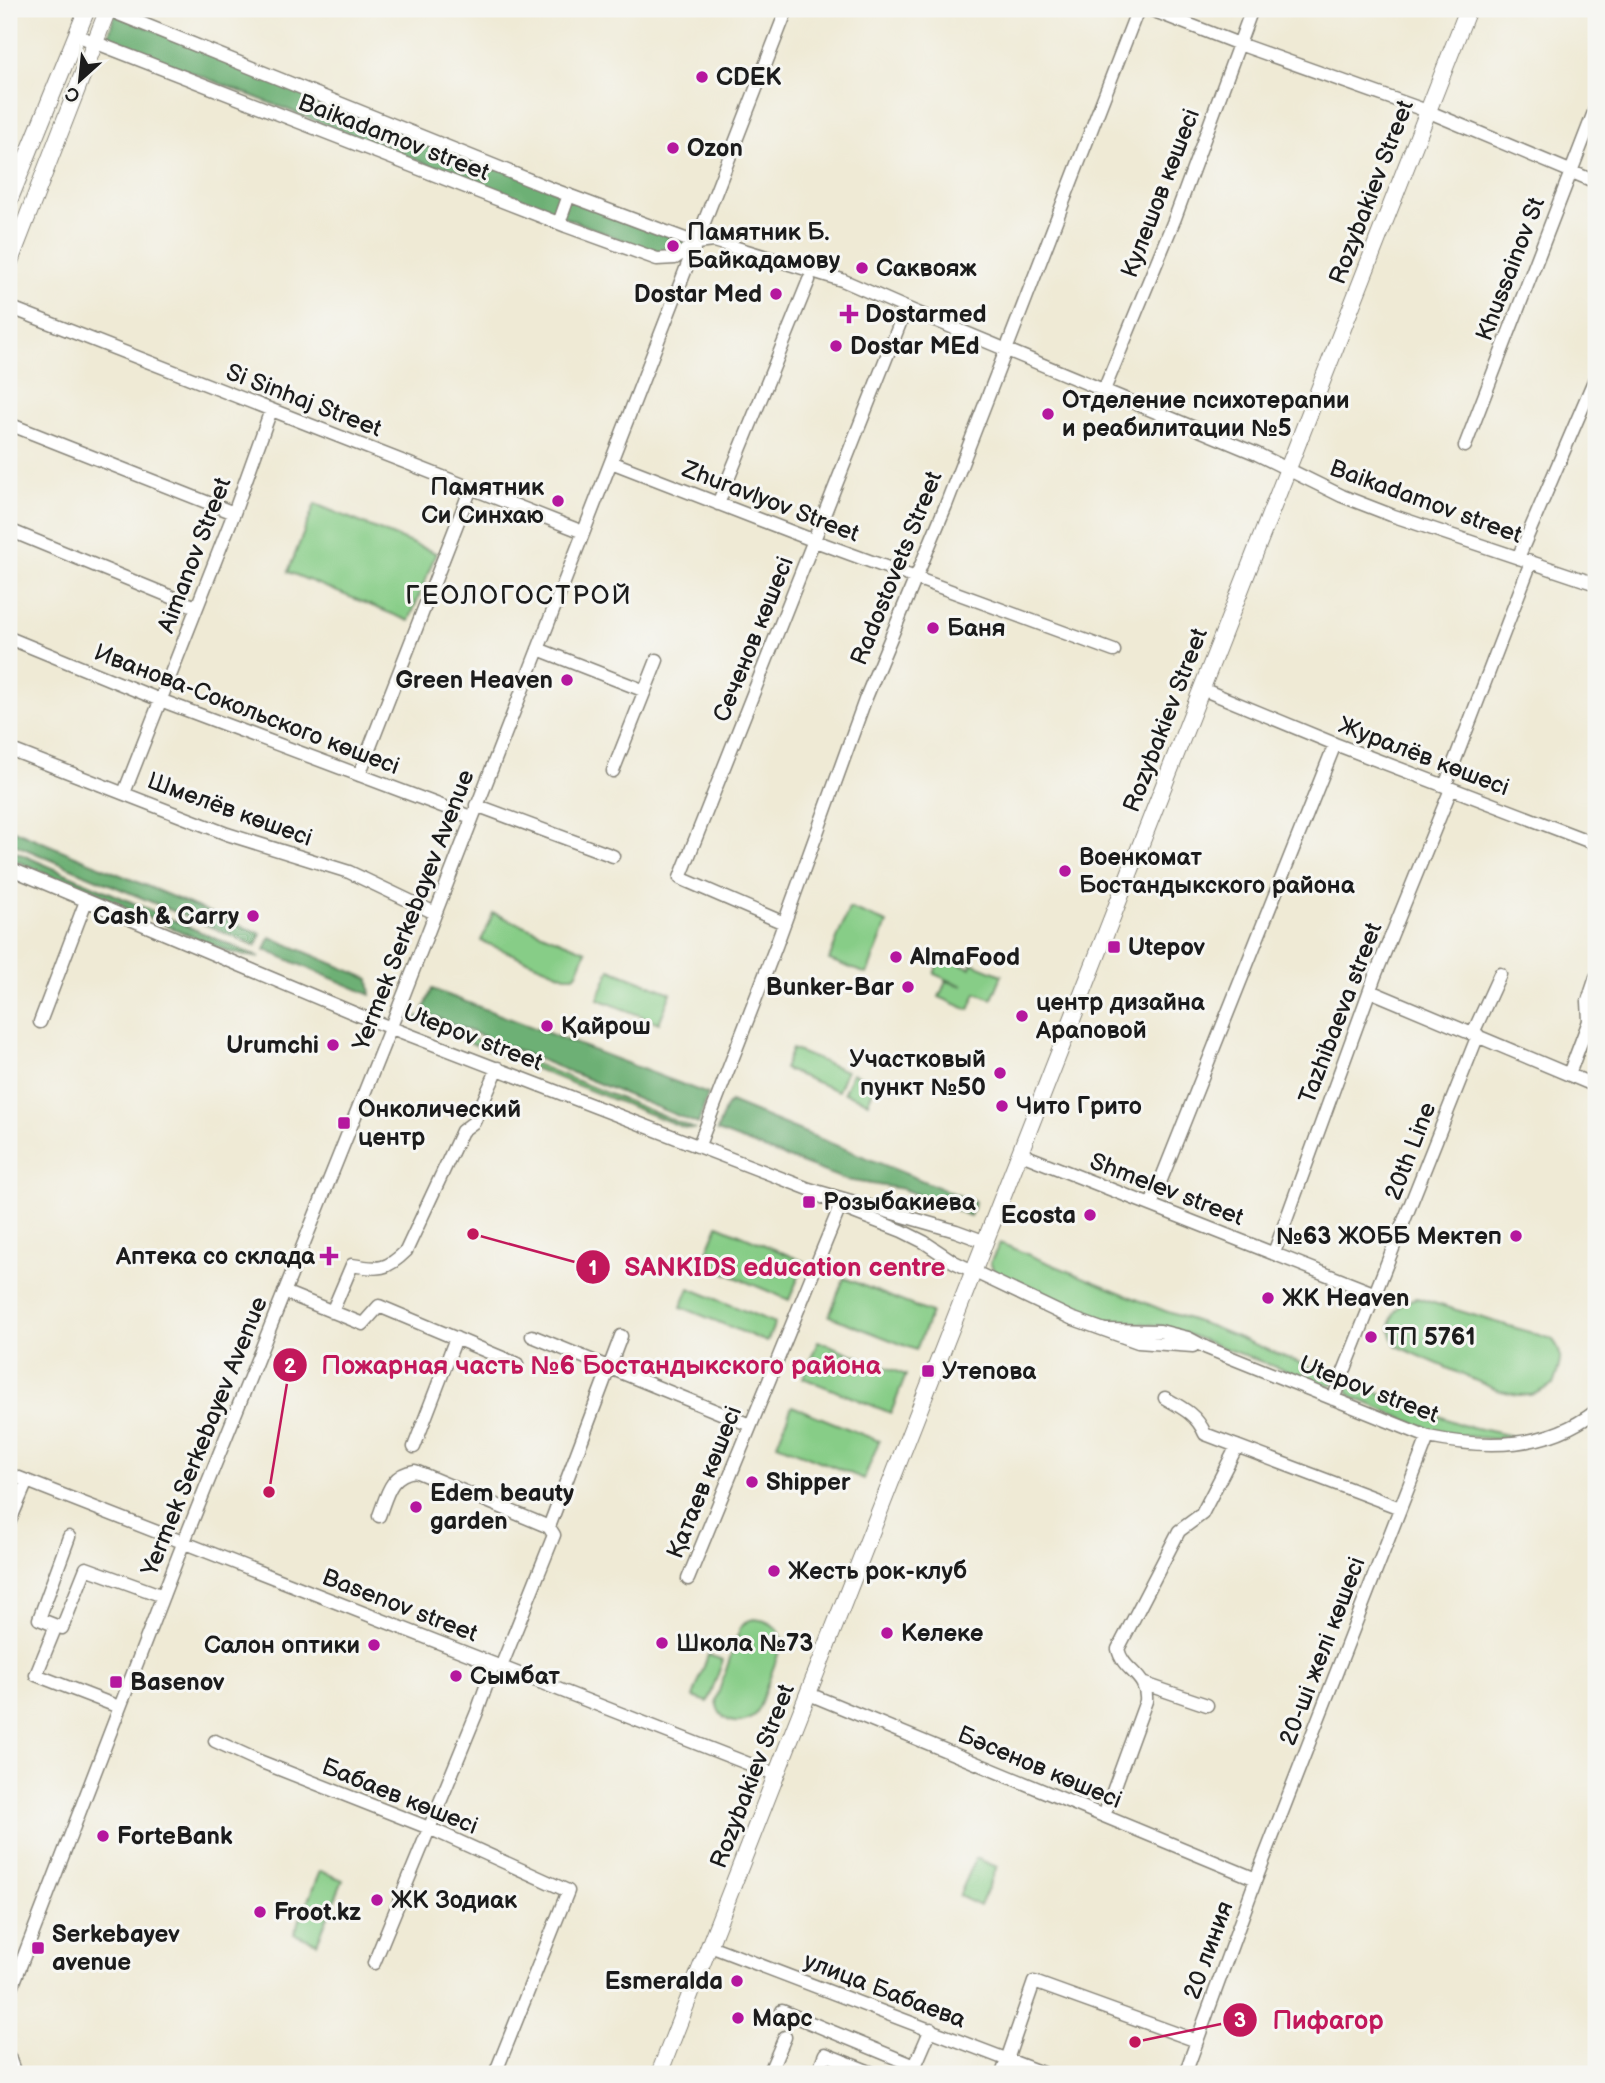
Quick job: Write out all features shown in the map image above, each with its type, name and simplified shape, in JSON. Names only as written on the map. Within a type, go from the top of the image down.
[{"type":"main road","points":[[9,201],[87,9]]},
{"type":"main road","points":[[9,264],[107,9]]},
{"type":"main road","name":"Rozybakiev Street","points":[[659,2074],[1468,9]]},
{"type":"street","name":"Baikadamov street","points":[[107,9],[569,195],[696,243],[714,242],[824,273],[1257,454],[1342,496],[1596,584]]},
{"type":"street","name":"Yermek Serkebayev Avenue","points":[[9,1995],[119,1707],[435,913],[787,9]]},
{"type":"street","name":"Radostovets Street","points":[[699,1145],[804,877],[865,701],[1007,349],[1138,9]]},
{"type":"street","points":[[1149,9],[1427,111],[1596,182]]},
{"type":"street","name":"Кулешов көшесі","points":[[1104,390],[1175,218],[1252,9]]},
{"type":"street","name":"Baikadamov street","points":[[76,35],[657,259],[675,258],[696,243]]},
{"type":"street","name":"Khussainov St","points":[[1465,446],[1596,107]]},
{"type":"street","points":[[559,223],[569,195]]},
{"type":"street","points":[[718,504],[809,280]]},
{"type":"street","name":"Si Sinhaj Street","points":[[9,307],[583,532]]},
{"type":"street","name":"Сеченов көшесі","points":[[784,923],[680,878],[906,308]]},
{"type":"street","name":"Tazhibaeva street","points":[[1274,1253],[1448,787],[1525,560],[1596,376]]},
{"type":"street","name":"Aimanov Street","points":[[124,793],[234,513],[271,410]]},
{"type":"street","points":[[9,424],[234,513]]},
{"type":"street","name":"Zhuravlyov Street","points":[[611,462],[815,541],[1114,651]]},
{"type":"street","points":[[359,775],[471,488]]},
{"type":"street","points":[[9,530],[196,607]]},
{"type":"street","name":"Иванова-Сокольского көшесі","points":[[9,638],[160,700],[359,775],[613,856]]},
{"type":"street","points":[[538,649],[645,691]]},
{"type":"street","points":[[613,771],[657,660]]},
{"type":"street","name":"Журалёв көшесі","points":[[1202,689],[1335,744],[1596,844]]},
{"type":"street","points":[[1151,1205],[1335,744]]},
{"type":"street","name":"Шмелёв көшесі","points":[[9,749],[227,834],[349,872],[435,913]]},
{"type":"street","name":"Utepov street","points":[[9,869],[390,1027],[809,1189],[986,1242]]},
{"type":"street","points":[[40,1022],[86,901]]},
{"type":"street","name":"20th Line","points":[[1333,1399],[1500,974]]},
{"type":"street","points":[[1569,1074],[1589,1021],[1596,977]]},
{"type":"street","points":[[1370,991],[1596,1086]]},
{"type":"street","points":[[332,1312],[352,1265],[373,1269],[391,1266],[406,1251],[462,1131],[474,1122],[498,1069]]},
{"type":"street","name":"Shmelev street","points":[[1021,1154],[1376,1294]]},
{"type":"street","name":"Utepov street","points":[[809,1189],[840,1207],[902,1231],[974,1272],[1071,1318],[1138,1342],[1207,1348],[1427,1437],[1487,1445],[1533,1441],[1558,1434],[1596,1411]]},
{"type":"street","name":"Қатаев көшесі","points":[[688,1579],[840,1207]]},
{"type":"street","points":[[284,1292],[363,1324],[379,1306],[517,1364]]},
{"type":"street","points":[[532,1336],[750,1425]]},
{"type":"street","points":[[549,1527],[621,1336]]},
{"type":"street","points":[[414,1447],[456,1338]]},
{"type":"street","points":[[1165,1398],[1186,1409],[1199,1420],[1205,1434],[1400,1508]]},
{"type":"street","name":"20-ші желі көшесі","points":[[1256,1879],[1427,1437]]},
{"type":"street","points":[[1104,1816],[1146,1701],[1147,1691],[1145,1685],[1124,1662],[1118,1649],[1179,1531],[1202,1514],[1237,1446]]},
{"type":"street","points":[[374,1963],[554,1535],[549,1527],[415,1471],[403,1472],[390,1488],[379,1516]]},
{"type":"street","name":"Basenov street","points":[[9,1474],[777,1775]]},
{"type":"street","points":[[9,1523],[27,1481]]},
{"type":"street","points":[[69,1537],[39,1619],[62,1628],[86,1568],[163,1596]]},
{"type":"street","points":[[56,1626],[36,1675],[119,1707]]},
{"type":"street","points":[[1145,1685],[1207,1705]]},
{"type":"street","name":"Бәсенов көшесі","points":[[809,1693],[1256,1879]]},
{"type":"street","name":"Бабаев көшесі","points":[[215,1741],[429,1828],[568,1891],[495,2074]]},
{"type":"street","name":"20 линия","points":[[1185,2074],[1256,1879]]},
{"type":"street","name":"улица Бабаева","points":[[710,1946],[1045,2074]]},
{"type":"street","points":[[1002,2074],[1034,1982],[1197,2041]]},
{"type":"street","points":[[782,2011],[915,2066],[931,2029]]},
{"type":"street","points":[[769,2074],[785,2037]]},
{"type":"street","points":[[817,2074],[825,2054],[875,2074]]},
{"type":"street","points":[[9,2057],[15,2074]]},
{"type":"green space","points":[[114,14],[690,244],[666,257],[108,40]]},
{"type":"green space","points":[[315,504],[436,553],[409,621],[288,572]]},
{"type":"green space","points":[[9,828],[261,934],[256,946],[9,842]]},
{"type":"green space","points":[[9,849],[260,958],[229,952],[9,858]]},
{"type":"green space","points":[[849,908],[887,923],[867,974],[829,960]]},
{"type":"green space","points":[[493,913],[586,951],[577,973],[574,976],[565,976],[481,941]]},
{"type":"green space","points":[[270,937],[369,979],[371,995],[265,950]]},
{"type":"green space","points":[[941,956],[970,968],[972,963],[1002,975],[992,999],[976,993],[969,1010],[939,997],[946,981],[963,986],[934,974]]},
{"type":"green space","points":[[610,969],[671,993],[659,1023],[598,999]]},
{"type":"green space","points":[[432,989],[708,1094],[698,1124],[423,1012]]},
{"type":"green space","points":[[418,1016],[695,1129],[685,1128],[425,1025]]},
{"type":"green space","points":[[792,1049],[846,1071],[838,1091],[784,1069]]},
{"type":"green space","points":[[852,1073],[876,1083],[868,1102],[844,1093]]},
{"type":"green space","points":[[730,1102],[975,1202],[970,1216],[903,1189],[846,1180],[717,1131]]},
{"type":"green space","points":[[718,1225],[805,1262],[789,1300],[702,1263]]},
{"type":"green space","points":[[1000,1243],[1335,1377],[1337,1382],[1331,1386],[1321,1384],[1168,1327],[1125,1321],[1100,1322],[1049,1302],[995,1272],[990,1263]]},
{"type":"green space","points":[[844,1278],[931,1313],[916,1350],[829,1316]]},
{"type":"green space","points":[[689,1288],[775,1323],[767,1342],[681,1307]]},
{"type":"green space","points":[[1417,1298],[1552,1339],[1560,1355],[1553,1385],[1532,1395],[1497,1390],[1397,1346],[1391,1330],[1393,1316],[1402,1305]]},
{"type":"green space","points":[[818,1341],[906,1375],[891,1413],[803,1378]]},
{"type":"green space","points":[[1349,1381],[1462,1425],[1512,1436],[1494,1439],[1436,1433],[1353,1397],[1348,1392]]},
{"type":"green space","points":[[792,1406],[879,1441],[864,1479],[777,1444]]},
{"type":"green space","points":[[754,1619],[773,1625],[783,1641],[757,1713],[745,1721],[732,1722],[721,1714],[716,1700],[740,1628],[747,1621]]},
{"type":"green space","points":[[708,1655],[723,1660],[708,1702],[693,1697]]},
{"type":"green space","points":[[976,1858],[997,1867],[980,1906],[959,1896]]},
{"type":"green space","points":[[320,1871],[343,1880],[317,1943],[294,1934]]},
{"type":"place","name":"CDEK","points":[[702,77]]},
{"type":"place","name":"Ozon","points":[[673,148]]},
{"type":"place","name":"Памятник Б. Байкадамову","points":[[673,246]]},
{"type":"place","name":"Саквояж","points":[[862,268]]},
{"type":"place","name":"Dostar Med","points":[[776,294]]},
{"type":"place","name":"Dostarmed","points":[[849,314]]},
{"type":"place","name":"Dostar MEd","points":[[836,346]]},
{"type":"place","name":"Отделение психотерапии и реабилитации №5","points":[[1048,414]]},
{"type":"place","name":"Памятник Си Синхаю","points":[[558,501]]},
{"type":"place","name":"Баня","points":[[933,628]]},
{"type":"place","name":"Green Heaven","points":[[567,680]]},
{"type":"place","name":"Военкомат Бостандыкского района","points":[[1065,871]]},
{"type":"place","name":"Cash & Carry","points":[[253,916]]},
{"type":"place","name":"Utepov","points":[[1114,947]]},
{"type":"place","name":"AlmaFood","points":[[896,957]]},
{"type":"place","name":"Bunker-Bar","points":[[908,987]]},
{"type":"place","name":"центр дизайна Араповой","points":[[1022,1016]]},
{"type":"place","name":"Қайрош","points":[[547,1026]]},
{"type":"place","name":"Urumchi","points":[[333,1045]]},
{"type":"place","name":"Участковый пункт №50","points":[[1000,1073]]},
{"type":"place","name":"Чито Грито","points":[[1002,1106]]},
{"type":"place","name":"Онколический центр","points":[[344,1123]]},
{"type":"place","name":"Розыбакиева","points":[[809,1202]]},
{"type":"place","name":"Ecosta","points":[[1090,1215]]},
{"type":"place","name":"SANKIDS education centre","points":[[473,1234]]},
{"type":"place","name":"№63 ЖОББ Мектеп","points":[[1516,1236]]},
{"type":"place","name":"Аптека со склада","points":[[329,1256]]},
{"type":"place","name":"ЖК Heaven","points":[[1268,1298]]},
{"type":"place","name":"ТП 5761","points":[[1371,1337]]},
{"type":"place","name":"Утепова","points":[[928,1371]]},
{"type":"place","name":"Shipper","points":[[752,1482]]},
{"type":"place","name":"Пожарная часть №6 Бостандыкского района","points":[[269,1492]]},
{"type":"place","name":"Edem beauty garden","points":[[416,1507]]},
{"type":"place","name":"Жесть рок-клуб","points":[[774,1571]]},
{"type":"place","name":"Келеке","points":[[887,1633]]},
{"type":"place","name":"Школа №73","points":[[662,1643]]},
{"type":"place","name":"Салон оптики","points":[[374,1645]]},
{"type":"place","name":"Сымбат","points":[[456,1676]]},
{"type":"place","name":"Basenov","points":[[116,1682]]},
{"type":"place","name":"ForteBank","points":[[103,1836]]},
{"type":"place","name":"ЖК Зодиак","points":[[377,1900]]},
{"type":"place","name":"Froot.kz","points":[[260,1912]]},
{"type":"place","name":"Serkebayev avenue","points":[[38,1948]]},
{"type":"place","name":"Esmeralda","points":[[737,1981]]},
{"type":"place","name":"Марс","points":[[738,2018]]},
{"type":"place","name":"Пифагор","points":[[1135,2042]]},
{"type":"district","name":"ГЕОЛОГОСТРОЙ","points":[[519,595]]}]
